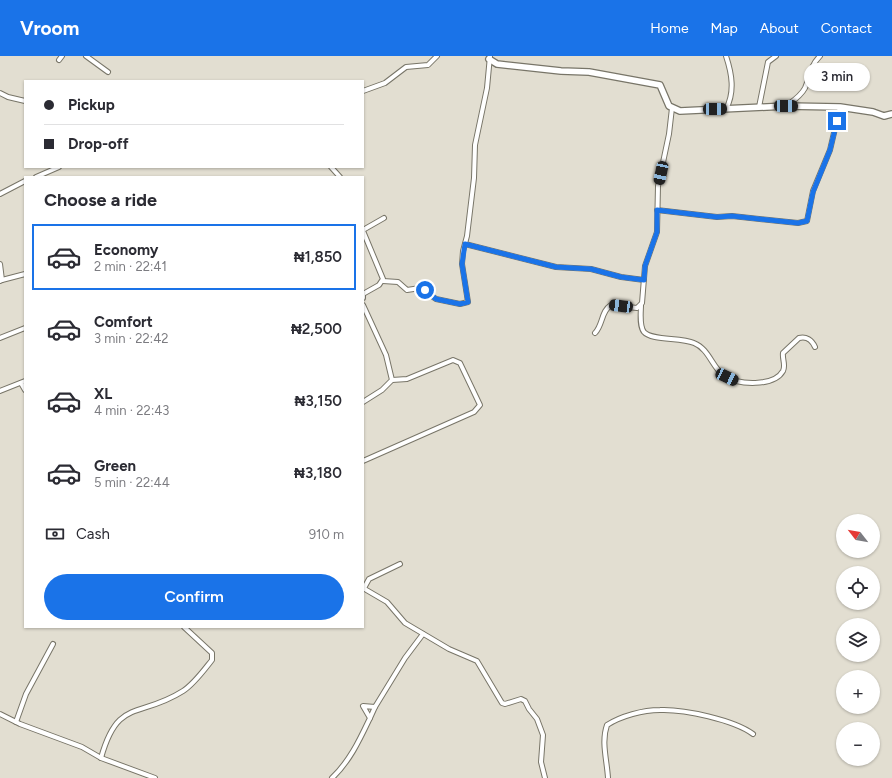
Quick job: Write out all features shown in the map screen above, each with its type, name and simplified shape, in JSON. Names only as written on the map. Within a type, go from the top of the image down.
[{"type":"street","points":[[59,60],[62,56]]},
{"type":"street","points":[[86,56],[108,72]]},
{"type":"street","points":[[364,91],[385,83],[406,67],[428,65],[437,56]]},
{"type":"street","points":[[726,56],[730,67],[732,94],[726,109]]},
{"type":"street","points":[[759,107],[768,62],[776,56]]},
{"type":"street","points":[[786,106],[800,95],[805,88],[810,68],[820,56]]},
{"type":"street","points":[[489,58],[497,64],[510,64],[561,72],[589,72],[660,85],[666,94],[668,103],[672,108],[680,111],[786,106],[840,108],[874,112],[884,116],[892,114]]},
{"type":"street","points":[[364,293],[383,282],[398,282],[407,290],[420,288],[430,293],[434,298],[465,304],[469,300],[462,264],[475,167],[475,146],[487,88],[489,58]]},
{"type":"street","points":[[0,93],[8,97],[24,101]]},
{"type":"street","points":[[672,108],[669,134],[658,186],[657,232],[645,266],[641,305],[641,327],[644,332],[654,337],[679,339],[695,343],[704,350],[722,374],[738,382],[763,383],[770,381],[779,375],[784,368],[783,353],[799,338],[806,338],[813,342],[815,347]]},
{"type":"street","points":[[657,210],[717,217],[732,216],[798,223],[807,221],[813,192],[830,150],[840,108]]},
{"type":"street","points":[[38,176],[57,168]]},
{"type":"street","points":[[332,168],[339,176]]},
{"type":"street","points":[[0,194],[24,182]]},
{"type":"street","points":[[364,230],[384,218]]},
{"type":"street","points":[[364,233],[381,272],[383,282]]},
{"type":"street","points":[[465,244],[556,267],[591,269],[621,277],[644,280]]},
{"type":"street","points":[[0,264],[1,281],[24,274]]},
{"type":"street","points":[[595,333],[599,329],[604,312],[608,307],[612,305],[637,308],[641,305]]},
{"type":"street","points":[[364,307],[386,355],[392,380]]},
{"type":"street","points":[[0,338],[24,328]]},
{"type":"street","points":[[364,401],[382,390],[392,380],[407,379],[453,360],[460,363],[480,405],[474,412],[364,461]]},
{"type":"street","points":[[0,391],[23,382]]},
{"type":"street","points":[[400,564],[369,579],[364,588],[387,602],[405,623],[454,651],[477,661],[502,703],[505,704],[521,699],[524,701],[537,719],[543,735],[541,762],[545,778]]},
{"type":"street","points":[[101,758],[106,740],[120,718],[130,712],[155,705],[184,691],[212,660],[212,653],[185,628]]},
{"type":"street","points":[[332,778],[343,766],[358,744],[375,707],[405,658],[423,634]]},
{"type":"street","points":[[16,722],[26,694],[52,644]]},
{"type":"street","points":[[370,718],[363,706],[375,707]]},
{"type":"street","points":[[608,778],[605,731],[606,725],[618,719],[650,711],[668,710],[721,719],[753,734]]},
{"type":"street","points":[[0,714],[16,722],[82,747],[101,758],[155,778]]},
{"type":"route","points":[[425,290],[436,299],[448,300],[460,304],[465,304],[468,302],[469,300],[462,264],[465,244],[556,267],[591,269],[621,277],[644,280],[645,266],[657,232],[657,210],[696,213],[717,217],[732,216],[798,223],[807,221],[813,192],[830,150],[837,121]]}]
